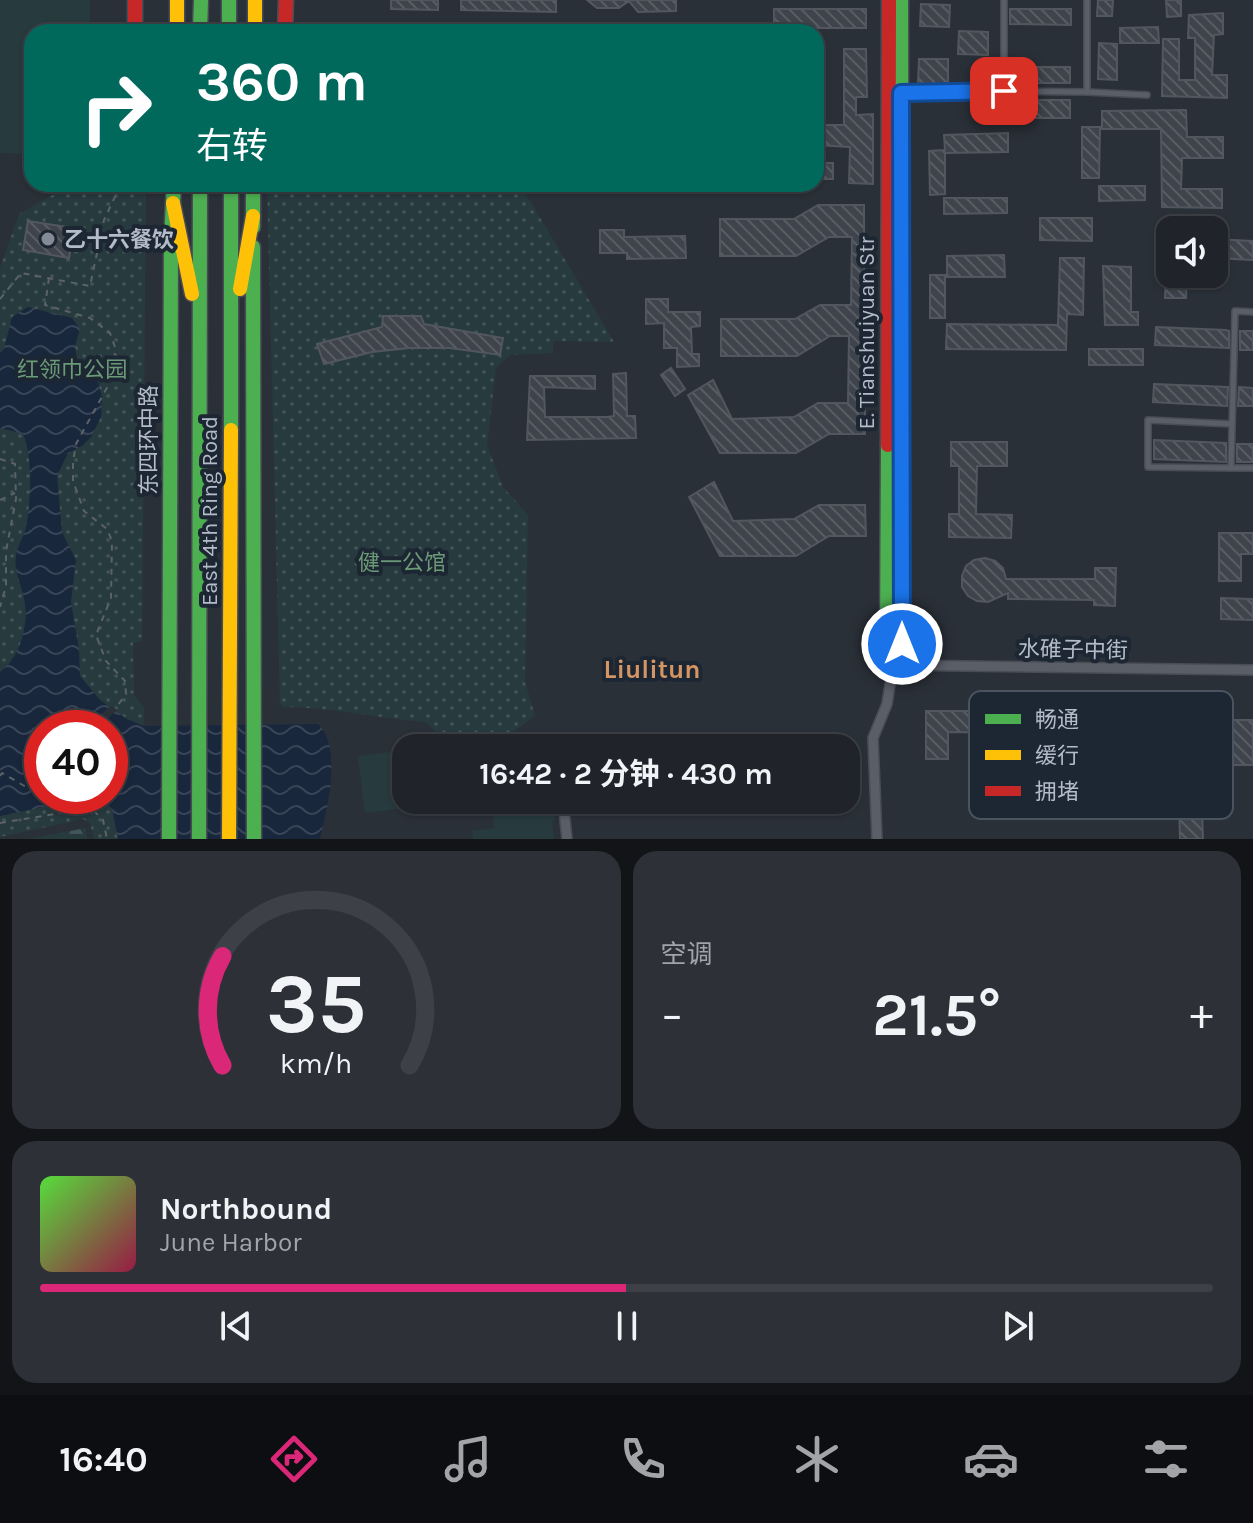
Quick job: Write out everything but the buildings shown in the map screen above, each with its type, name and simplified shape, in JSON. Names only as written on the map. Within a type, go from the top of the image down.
[{"type":"main road","points":[[135,0],[135,24]]},
{"type":"main road","points":[[177,0],[177,24]]},
{"type":"main road","points":[[200,24],[201,0]]},
{"type":"main road","points":[[229,0],[229,24]]},
{"type":"main road","points":[[255,0],[255,24]]},
{"type":"main road","points":[[285,24],[286,0]]},
{"type":"main road","name":"E. Tianshuiyuan Str","points":[[889,0],[887,643],[893,665]]},
{"type":"main road","name":"E. Tianshuiyuan Str","points":[[893,665],[902,644],[901,0]]},
{"type":"main road","name":"东四环中路","points":[[169,839],[174,192]]},
{"type":"main road","name":"East 4th Ring Road","points":[[199,839],[200,192]]},
{"type":"main road","name":"East 4th Ring Road","points":[[229,839],[231,192]]},
{"type":"main road","points":[[253,192],[254,839]]},
{"type":"main road","points":[[173,203],[200,332]]},
{"type":"main road","points":[[232,331],[253,216]]},
{"type":"street","name":"水碓子中街","points":[[893,665],[1253,670]]},
{"type":"street","name":"E. Tianshuiyuan Str","points":[[877,839],[873,738],[887,704],[893,665]]},
{"type":"street","points":[[564,814],[567,839]]},
{"type":"lane","points":[[1004,0],[1004,91]]},
{"type":"lane","points":[[1087,0],[1087,92]]},
{"type":"lane","points":[[901,93],[1004,91],[1147,95]]},
{"type":"lane","points":[[1231,468],[1235,311],[1253,312]]},
{"type":"lane","points":[[1232,424],[1148,420],[1148,467],[1253,468]]},
{"type":"path","points":[[0,299],[21,273],[90,286],[104,220],[117,192]]},
{"type":"path","points":[[49,278],[45,305],[90,318],[110,333],[115,347],[114,375],[76,444],[73,481],[84,511],[107,529],[112,541],[111,598],[96,635],[106,661],[125,681],[126,694],[118,705]]},
{"type":"path","points":[[0,459],[15,464],[16,492],[13,526],[6,551],[6,586],[0,607]]},
{"type":"path","points":[[0,500],[16,492]]},
{"type":"path","points":[[0,776],[2,773],[24,786]]},
{"type":"path","points":[[0,823],[53,814]]},
{"type":"path","points":[[97,814],[103,820],[107,839]]},
{"type":"green space","points":[[0,0],[90,0],[90,24],[24,24],[24,154],[0,153]]},
{"type":"green space","name":"红领巾公园","points":[[58,192],[146,192],[142,641],[133,643],[134,695],[144,708],[143,839],[94,839],[90,823],[83,819],[0,837],[0,268],[19,214]]},
{"type":"green space","name":"健一公馆","points":[[267,192],[525,192],[614,342],[553,341],[553,353],[510,355],[496,368],[487,445],[503,487],[528,515],[525,682],[535,716],[509,734],[438,734],[425,722],[283,707],[280,703]]},
{"type":"green space","points":[[392,752],[392,810],[365,813],[358,756]]},
{"type":"green space","points":[[492,814],[554,814],[554,839],[473,839],[472,831],[494,828]]},
{"type":"green space","points":[[86,828],[87,839],[28,839]]},
{"type":"water","points":[[28,307],[72,318],[80,329],[75,346],[77,359],[98,381],[102,397],[101,417],[91,437],[68,453],[57,476],[62,532],[76,560],[71,602],[80,676],[100,700],[114,710],[24,710],[24,811],[0,816],[0,672],[17,651],[25,623],[24,599],[15,562],[26,527],[30,480],[23,434],[0,428],[0,353],[4,349],[12,317]]},
{"type":"water","points":[[128,719],[144,726],[318,724],[326,735],[330,748],[331,779],[320,839],[118,839],[113,814],[128,814]]},
{"type":"traffic: fast","points":[[200,24],[201,0]]},
{"type":"traffic: fast","points":[[229,0],[229,24]]},
{"type":"traffic: fast","points":[[893,665],[902,644],[901,0]]},
{"type":"traffic: fast","points":[[169,839],[174,192]]},
{"type":"traffic: fast","points":[[199,839],[200,192]]},
{"type":"traffic: fast","points":[[231,192],[231,430]]},
{"type":"traffic: fast","points":[[253,192],[253,227]]},
{"type":"traffic: fast","points":[[253,247],[254,839]]},
{"type":"traffic: fast","points":[[888,445],[887,643],[893,665]]},
{"type":"traffic: slow","points":[[177,0],[177,24]]},
{"type":"traffic: slow","points":[[255,0],[255,24]]},
{"type":"traffic: slow","points":[[173,203],[192,294]]},
{"type":"traffic: slow","points":[[240,289],[253,216]]},
{"type":"traffic: slow","points":[[229,839],[231,430]]},
{"type":"traffic: jam","points":[[135,0],[135,24]]},
{"type":"traffic: jam","points":[[285,24],[286,0]]},
{"type":"traffic: jam","points":[[888,445],[889,0]]},
{"type":"place","name":"乙十六餐饮","points":[[48,239]]},
{"type":"district","name":"Liulitun","points":[[652,669]]},
{"type":"route","points":[[902,644],[901,93],[1004,91]]}]
